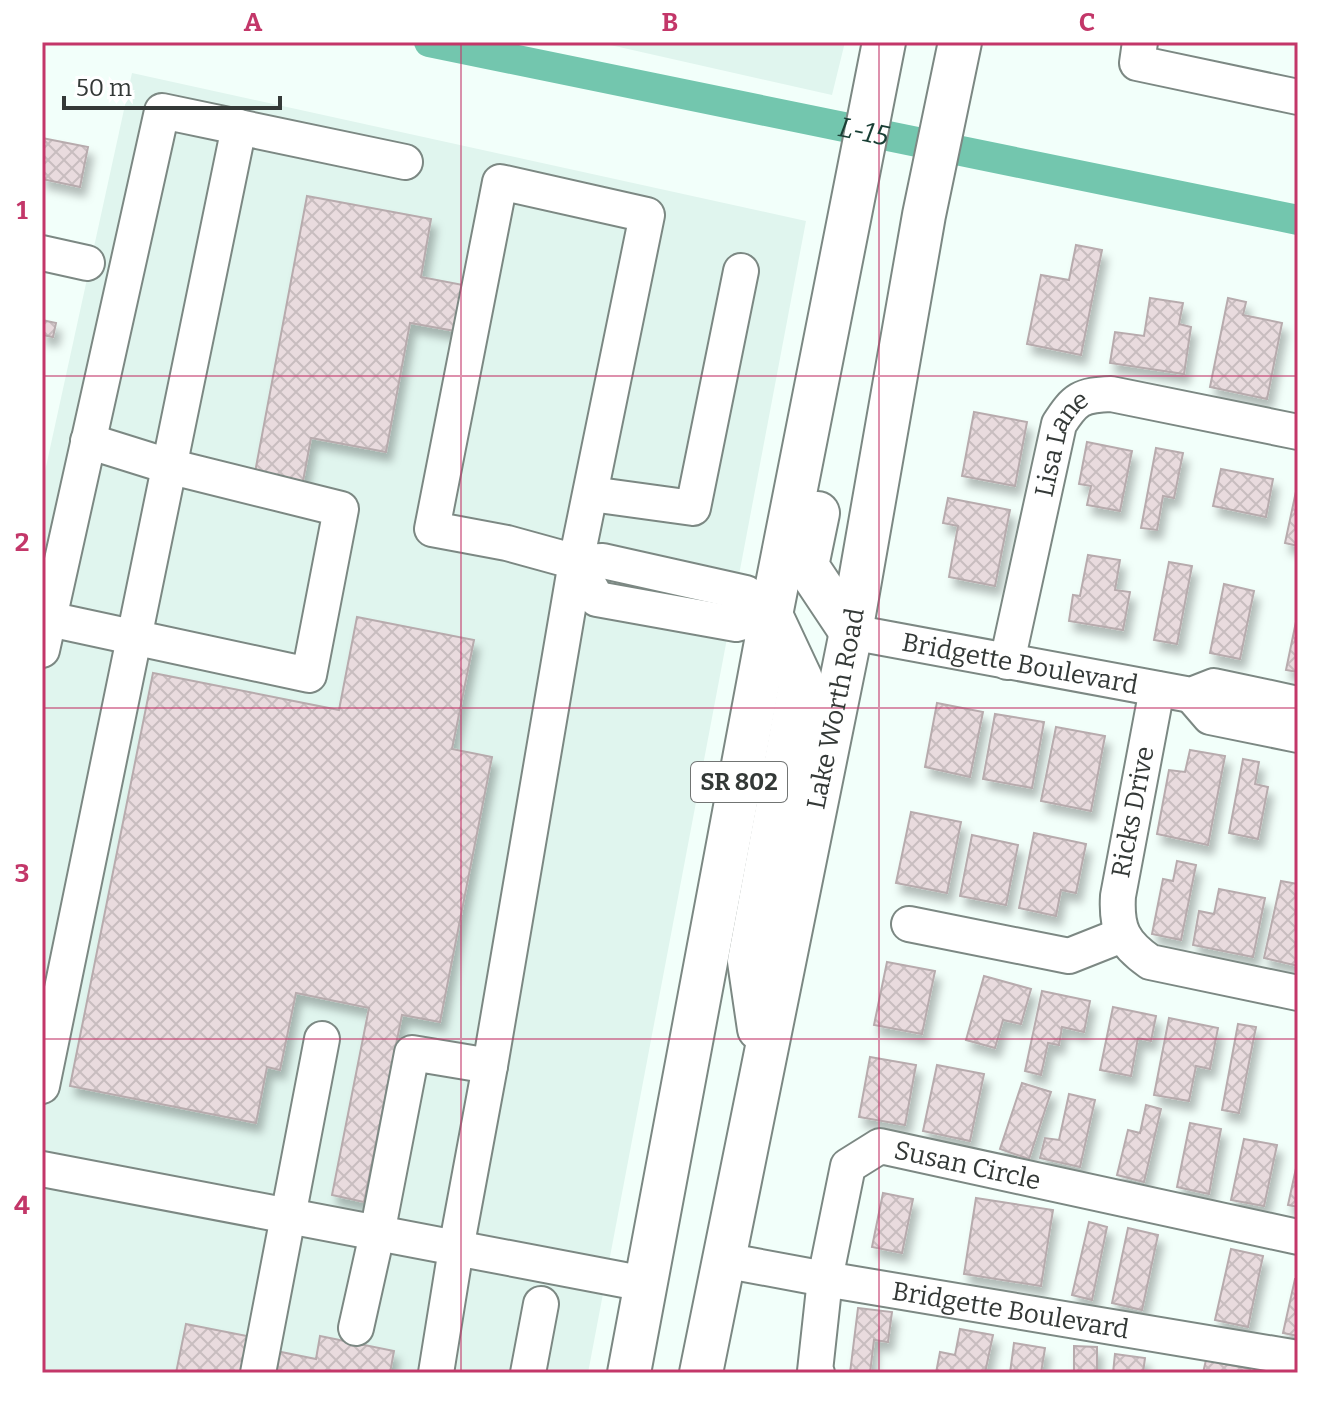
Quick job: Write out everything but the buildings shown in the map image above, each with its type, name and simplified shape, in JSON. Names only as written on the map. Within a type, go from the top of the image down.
[{"type":"main road","name":"Lake Worth Road","points":[[701,1373],[851,632],[924,215],[960,42]]},
{"type":"main road","name":"SR 802","points":[[629,1373],[771,615],[880,62]]},
{"type":"main road","points":[[833,295],[843,379],[807,566],[851,632]]},
{"type":"main road","points":[[764,1062],[749,961],[801,679],[771,615]]},
{"type":"street","points":[[1140,42],[1137,63],[1298,97]]},
{"type":"street","points":[[88,441],[168,466],[341,509],[309,675],[134,638],[45,635],[88,441],[162,111],[405,162]]},
{"type":"street","points":[[42,1086],[239,127]]},
{"type":"street","points":[[436,1373],[576,562],[647,215],[500,182],[432,529],[507,543],[576,562],[597,599],[736,624],[771,615]]},
{"type":"street","points":[[42,253],[87,263]]},
{"type":"street","points":[[591,494],[693,508],[741,271]]},
{"type":"street","name":"Lisa Lane","points":[[1007,662],[1059,424],[1071,405],[1090,395],[1111,394],[1298,432]]},
{"type":"street","name":"Bridgette Boulevard","points":[[851,632],[1191,695],[1214,686],[1298,704]]},
{"type":"street","name":"Ricks Drive","points":[[1122,935],[1117,915],[1118,896],[1157,689]]},
{"type":"street","name":"Bridgette Boulevard","points":[[1191,695],[1210,717],[1298,735]]},
{"type":"street","points":[[909,924],[1069,956],[1122,935],[1134,951],[1150,962],[1298,993]]},
{"type":"street","points":[[258,1373],[322,1039]]},
{"type":"street","points":[[356,1328],[412,1053],[490,1066]]},
{"type":"street","name":"Susan Circle","points":[[817,1373],[825,1279],[848,1166],[880,1146],[1298,1237]]},
{"type":"street","points":[[42,1169],[645,1284]]},
{"type":"street","name":"Bridgette Boulevard","points":[[723,1260],[1298,1358]]},
{"type":"street","points":[[528,1373],[541,1304]]},
{"type":"shaded area","points":[[597,42],[845,42],[832,95]]},
{"type":"shaded area","points":[[132,73],[806,221],[588,1373],[42,1373],[42,485]]},
{"type":"waterway","name":"L-15","points":[[429,42],[1298,220]]}]
